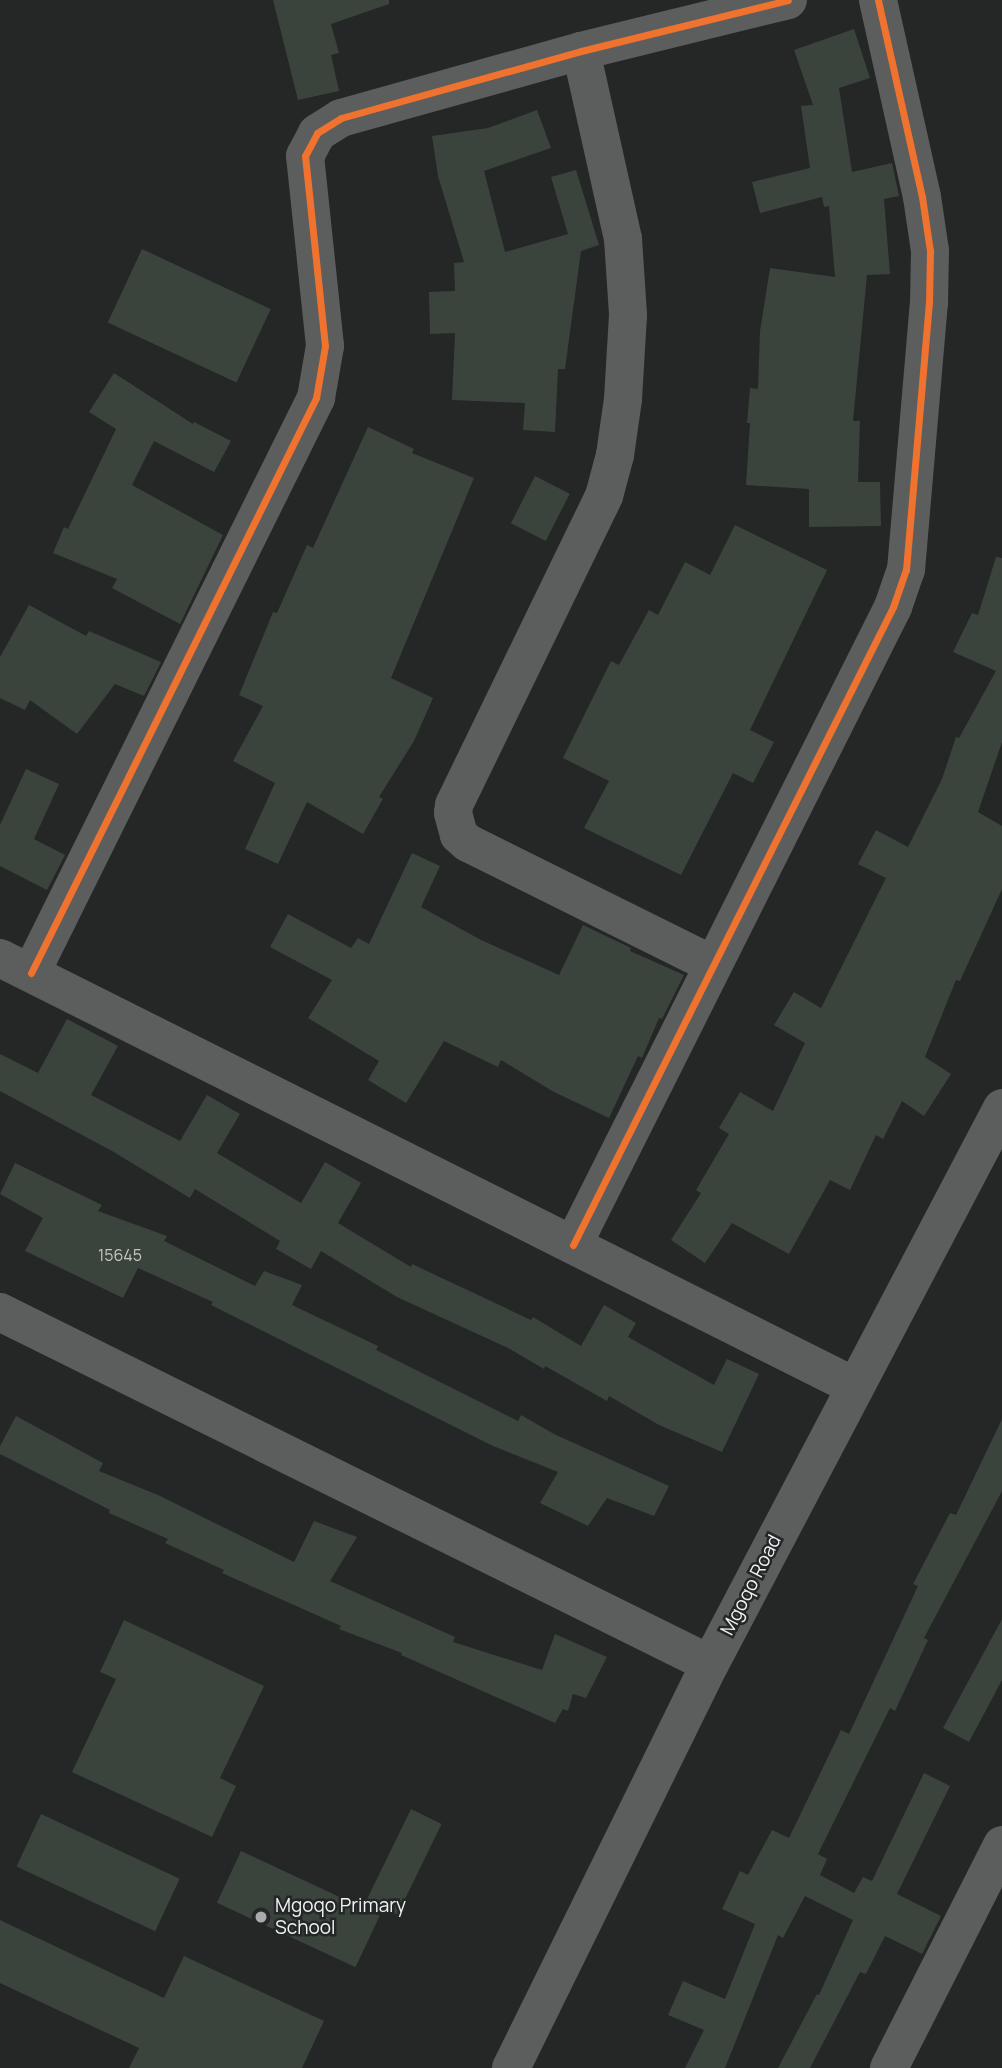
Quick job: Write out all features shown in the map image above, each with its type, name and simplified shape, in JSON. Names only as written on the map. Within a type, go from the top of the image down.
[{"type":"street","points":[[788,0],[581,51],[341,118],[317,133],[305,156],[326,346],[316,398],[16,965],[854,1386]]},
{"type":"street","points":[[573,1245],[893,607],[906,570],[929,303],[930,251],[922,197],[878,0]]},
{"type":"street","points":[[581,51],[623,239],[628,315],[623,399],[615,455],[604,496],[454,805],[453,813],[459,835],[468,843],[712,964]]},
{"type":"street","name":"Mgoqo Road","points":[[511,2068],[710,1664],[1002,1108]]},
{"type":"street","points":[[0,1312],[710,1664]]},
{"type":"street","points":[[889,2068],[1002,1845]]},
{"type":"building","points":[[273,0],[389,0],[389,4],[331,24],[339,53],[331,55],[339,91],[298,100]]},
{"type":"building","points":[[854,29],[870,78],[839,88],[852,172],[892,163],[899,196],[884,199],[890,274],[867,275],[853,421],[860,421],[858,482],[880,482],[881,526],[809,527],[809,489],[746,485],[750,423],[747,423],[750,388],[758,389],[760,331],[770,268],[835,277],[829,206],[824,207],[822,197],[760,213],[752,182],[810,168],[801,106],[813,105],[794,50]]},
{"type":"building","points":[[537,110],[551,148],[484,171],[505,252],[568,234],[551,177],[576,170],[599,245],[581,251],[565,369],[558,369],[555,432],[523,430],[525,403],[452,400],[455,333],[430,334],[429,292],[455,291],[454,263],[464,262],[438,176],[432,136],[488,128]]},
{"type":"building","points":[[142,249],[271,309],[236,382],[108,322]]},
{"type":"building","points":[[114,373],[193,424],[194,422],[231,441],[214,472],[154,441],[132,485],[223,535],[180,624],[112,588],[117,579],[53,553],[64,527],[68,529],[116,429],[89,412]]},
{"type":"building","points":[[368,427],[414,449],[412,453],[474,478],[391,678],[433,698],[414,741],[379,797],[383,799],[363,834],[307,802],[278,864],[245,849],[275,783],[233,761],[263,706],[239,695],[273,612],[277,613],[307,545],[313,548]]},
{"type":"building","points":[[535,476],[570,494],[546,541],[511,523]]},
{"type":"building","points":[[735,525],[827,570],[750,730],[774,742],[753,783],[733,773],[681,875],[584,828],[609,781],[563,758],[611,661],[619,665],[649,610],[658,615],[685,562],[710,575]]},
{"type":"building","points":[[996,557],[1002,558],[1002,742],[978,812],[1002,826],[1002,889],[960,981],[956,980],[925,1057],[951,1074],[924,1116],[902,1101],[883,1139],[876,1135],[850,1190],[830,1180],[789,1254],[732,1223],[705,1263],[671,1240],[701,1193],[696,1190],[729,1134],[719,1128],[740,1092],[773,1111],[805,1043],[774,1025],[794,992],[821,1008],[886,878],[858,864],[876,830],[908,847],[942,779],[956,737],[959,738],[996,671],[953,652],[972,613],[978,615]]},
{"type":"building","points":[[29,605],[86,636],[89,631],[161,662],[144,696],[115,684],[77,734],[30,700],[25,710],[0,698],[0,657]]},
{"type":"building","points":[[26,769],[59,784],[34,839],[65,855],[47,890],[0,866],[0,825]]},
{"type":"building","points":[[412,853],[440,866],[421,907],[481,940],[559,975],[583,925],[631,948],[630,951],[684,975],[662,1019],[659,1018],[642,1058],[638,1056],[609,1118],[554,1092],[501,1060],[498,1067],[444,1041],[406,1103],[368,1080],[379,1061],[308,1018],[332,980],[270,947],[288,914],[351,948],[358,938],[369,944]]},
{"type":"building","points":[[67,1019],[118,1046],[91,1095],[180,1141],[207,1095],[240,1114],[217,1153],[301,1203],[325,1162],[361,1183],[338,1223],[411,1267],[412,1264],[531,1320],[533,1317],[581,1346],[604,1305],[636,1323],[628,1337],[714,1385],[727,1359],[759,1374],[722,1452],[659,1425],[609,1396],[607,1401],[545,1366],[544,1369],[508,1348],[397,1297],[321,1251],[311,1269],[276,1249],[280,1241],[195,1189],[190,1198],[112,1151],[0,1091],[0,1054],[38,1073]]},
{"type":"building","points":[[15,1163],[102,1205],[98,1211],[167,1236],[164,1241],[255,1286],[264,1271],[302,1285],[292,1305],[378,1346],[376,1350],[518,1421],[521,1415],[554,1434],[669,1486],[654,1516],[607,1498],[588,1526],[540,1503],[558,1472],[493,1446],[211,1305],[213,1302],[138,1268],[123,1298],[25,1251],[43,1218],[0,1194]]},
{"type":"building","points":[[16,1416],[103,1463],[99,1471],[158,1495],[294,1562],[314,1521],[357,1537],[330,1581],[455,1637],[453,1642],[542,1670],[555,1634],[607,1657],[586,1698],[573,1694],[568,1711],[563,1709],[555,1723],[401,1655],[402,1653],[339,1629],[341,1626],[222,1573],[224,1570],[165,1543],[168,1539],[109,1513],[110,1510],[0,1454],[0,1446]]},
{"type":"building","points":[[1002,1419],[1002,1491],[924,1638],[928,1640],[895,1711],[890,1708],[818,1854],[827,1859],[820,1875],[854,1893],[863,1877],[872,1881],[924,1773],[950,1786],[897,1894],[941,1916],[922,1954],[885,1936],[866,1974],[860,1972],[810,2068],[778,2068],[817,1994],[819,1995],[853,1920],[805,1896],[783,1938],[778,1935],[725,2068],[685,2068],[704,2030],[668,2015],[683,1981],[725,1999],[755,1924],[722,1909],[740,1871],[748,1875],[772,1830],[789,1838],[841,1730],[849,1734],[918,1586],[913,1584],[950,1513],[956,1515]]},
{"type":"building","points":[[1002,1619],[1002,1680],[969,1742],[943,1728]]},
{"type":"building","points":[[124,1620],[264,1686],[220,1778],[236,1786],[212,1837],[72,1772],[116,1679],[100,1672]]},
{"type":"building","points":[[411,1809],[442,1824],[397,1915],[367,1900]]},
{"type":"building","points":[[41,1814],[180,1879],[155,1931],[16,1867]]},
{"type":"building","points":[[241,1851],[380,1916],[356,1967],[217,1903]]},
{"type":"building","points":[[0,1920],[164,1998],[184,1956],[324,2021],[302,2068],[129,2068],[139,2048],[0,1983]]},
{"type":"cycle path","points":[[31,973],[316,398],[325,346],[305,156],[317,133],[341,118],[581,51],[788,0]]},
{"type":"cycle path","points":[[573,1245],[893,607],[906,570],[929,303],[930,251],[922,197],[878,0]]},
{"type":"place","name":"Mgoqo Primary School","points":[[261,1917]]}]
